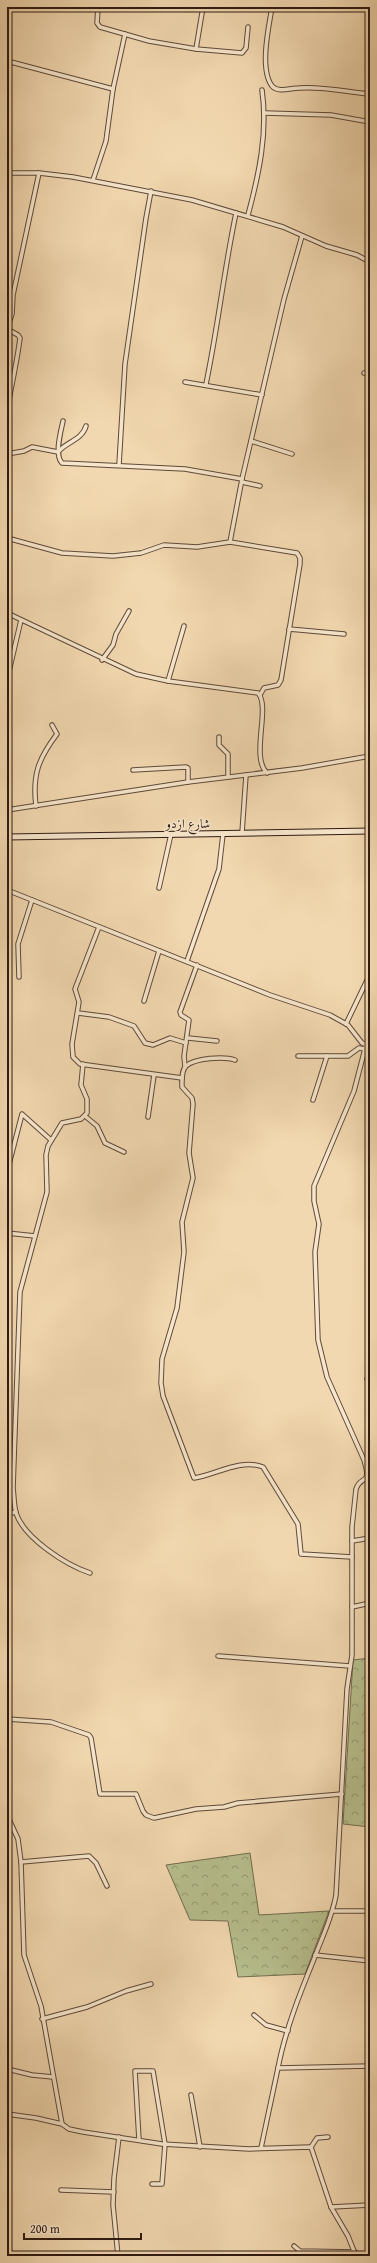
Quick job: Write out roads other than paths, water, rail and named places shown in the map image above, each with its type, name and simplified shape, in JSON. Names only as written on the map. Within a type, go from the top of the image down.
[{"type":"street","points":[[98,7],[98,25],[125,34],[196,49],[242,53],[246,48],[248,27]]},
{"type":"street","points":[[196,49],[203,7]]},
{"type":"street","points":[[272,7],[266,57],[267,71],[272,86],[278,90],[305,87],[370,94]]},
{"type":"street","points":[[93,180],[106,141],[113,89],[125,34]]},
{"type":"street","points":[[7,61],[113,89]]},
{"type":"street","points":[[248,216],[262,154],[265,112],[262,90]]},
{"type":"street","points":[[265,112],[331,115],[370,122]]},
{"type":"street","points":[[7,184],[8,173],[39,173],[93,180],[152,191],[192,200],[283,227],[302,236],[357,255],[370,262]]},
{"type":"street","points":[[7,433],[9,423],[7,413],[15,374],[20,338],[18,334],[7,329],[12,314],[13,295],[39,173]]},
{"type":"street","points":[[119,465],[125,364],[146,218],[152,191]]},
{"type":"street","points":[[206,384],[225,284],[228,253],[236,213]]},
{"type":"street","points":[[230,542],[242,481],[284,299],[302,236]]},
{"type":"street","points":[[364,373],[370,374]]},
{"type":"street","points":[[185,382],[206,384],[262,395]]},
{"type":"street","points":[[63,421],[58,452],[59,459],[62,463],[185,469],[260,486]]},
{"type":"street","points":[[58,452],[66,445],[79,438],[86,426]]},
{"type":"street","points":[[251,441],[292,454]]},
{"type":"street","points":[[7,454],[24,451],[32,447],[58,452]]},
{"type":"street","points":[[7,538],[62,553],[126,556],[164,545],[206,546],[230,542],[291,551],[299,554],[300,564],[280,683],[264,688],[260,695],[262,708],[261,763],[267,773]]},
{"type":"street","points":[[102,660],[113,645],[116,634],[129,611]]},
{"type":"street","points":[[7,614],[102,660],[136,674],[168,681],[221,689],[251,690],[260,695]]},
{"type":"street","points":[[7,680],[22,620]]},
{"type":"street","points":[[168,681],[182,639],[184,626]]},
{"type":"street","points":[[289,629],[344,634]]},
{"type":"street","points":[[36,806],[36,772],[44,751],[52,744],[57,734],[52,724]]},
{"type":"street","points":[[219,737],[219,745],[228,754],[228,777]]},
{"type":"street","points":[[7,810],[188,782],[267,773],[370,756]]},
{"type":"street","points":[[133,770],[186,766],[188,768],[188,782]]},
{"type":"street","points":[[242,833],[246,775]]},
{"type":"street","name":"شارع ازدو","points":[[7,837],[370,831]]},
{"type":"street","points":[[159,888],[171,834]]},
{"type":"street","points":[[187,962],[219,869],[223,834]]},
{"type":"street","points":[[7,890],[270,995],[330,1015],[346,1024],[367,1047]]},
{"type":"street","points":[[19,977],[18,944],[32,900]]},
{"type":"street","points":[[99,927],[75,989],[79,1002],[72,1044],[76,1062],[154,1075],[182,1078]]},
{"type":"street","points":[[144,1001],[159,951]]},
{"type":"street","points":[[197,965],[180,1012],[181,1015],[190,1020],[186,1043],[185,1067],[182,1078],[184,1091],[192,1098],[193,1104],[189,1152],[193,1178],[182,1222],[184,1252],[177,1308],[162,1359],[160,1384],[172,1423],[194,1478],[230,1468],[248,1466],[263,1467],[298,1524],[301,1554],[352,1557]]},
{"type":"street","points":[[346,1024],[368,983],[370,974]]},
{"type":"street","points":[[78,1013],[108,1016],[134,1026],[145,1043],[153,1045],[170,1038],[186,1043]]},
{"type":"street","points":[[188,1038],[217,1042]]},
{"type":"street","points":[[298,1056],[348,1056],[359,1048],[367,1047]]},
{"type":"street","points":[[261,2148],[278,2068],[288,2031],[315,1955],[334,1911],[350,1666],[352,1655],[352,1540],[356,1489],[359,1484],[366,1480],[367,1469],[327,1377],[318,1340],[315,1252],[319,1224],[314,1201],[314,1186],[354,1091],[367,1047]]},
{"type":"street","points":[[313,1100],[327,1056]]},
{"type":"street","points":[[185,1067],[215,1058],[225,1057],[235,1060]]},
{"type":"street","points":[[83,1064],[81,1085],[88,1110],[85,1116],[62,1123],[51,1140],[46,1155],[47,1192],[20,1292],[13,1488],[16,1512],[26,1529],[66,1562],[90,1573]]},
{"type":"street","points":[[148,1117],[154,1075]]},
{"type":"street","points":[[7,1172],[22,1114],[51,1140]]},
{"type":"street","points":[[85,1116],[97,1126],[105,1143],[124,1152]]},
{"type":"street","points":[[7,1150],[12,1151]]},
{"type":"street","points":[[7,1233],[36,1236]]},
{"type":"street","points":[[7,1514],[16,1512]]},
{"type":"street","points":[[352,1540],[370,1538]]},
{"type":"street","points":[[352,1607],[370,1603]]},
{"type":"street","points":[[218,1656],[350,1666]]},
{"type":"street","points":[[7,1719],[50,1722],[89,1734],[91,1738],[100,1794],[136,1794],[143,1811],[154,1818],[196,1809],[224,1807],[238,1802],[342,1794]]},
{"type":"street","points":[[7,1815],[18,1839],[21,1862],[24,1955],[41,2006],[42,2019],[62,2124]]},
{"type":"street","points":[[21,1862],[89,1856],[96,1863],[107,1886]]},
{"type":"street","points":[[334,1911],[370,1911]]},
{"type":"street","points":[[315,1955],[370,1961]]},
{"type":"street","points":[[42,2019],[87,2008],[126,1991],[151,1984]]},
{"type":"street","points":[[254,2016],[266,2025],[288,2031]]},
{"type":"street","points":[[278,2068],[370,2066]]},
{"type":"street","points":[[7,2069],[32,2075],[53,2077]]},
{"type":"street","points":[[139,2140],[135,2071],[153,2071],[165,2144],[162,2184],[152,2184]]},
{"type":"street","points":[[191,2095],[200,2147]]},
{"type":"street","points":[[7,2114],[62,2124],[69,2129],[165,2144],[200,2147],[311,2147]]},
{"type":"street","points":[[118,2256],[114,2192],[119,2137]]},
{"type":"street","points":[[311,2147],[317,2138],[328,2137]]},
{"type":"street","points":[[311,2147],[331,2207],[355,2254]]},
{"type":"street","points":[[60,2190],[114,2192]]},
{"type":"street","points":[[331,2207],[370,2205]]},
{"type":"street","points":[[294,2246],[300,2251],[355,2254]]}]
